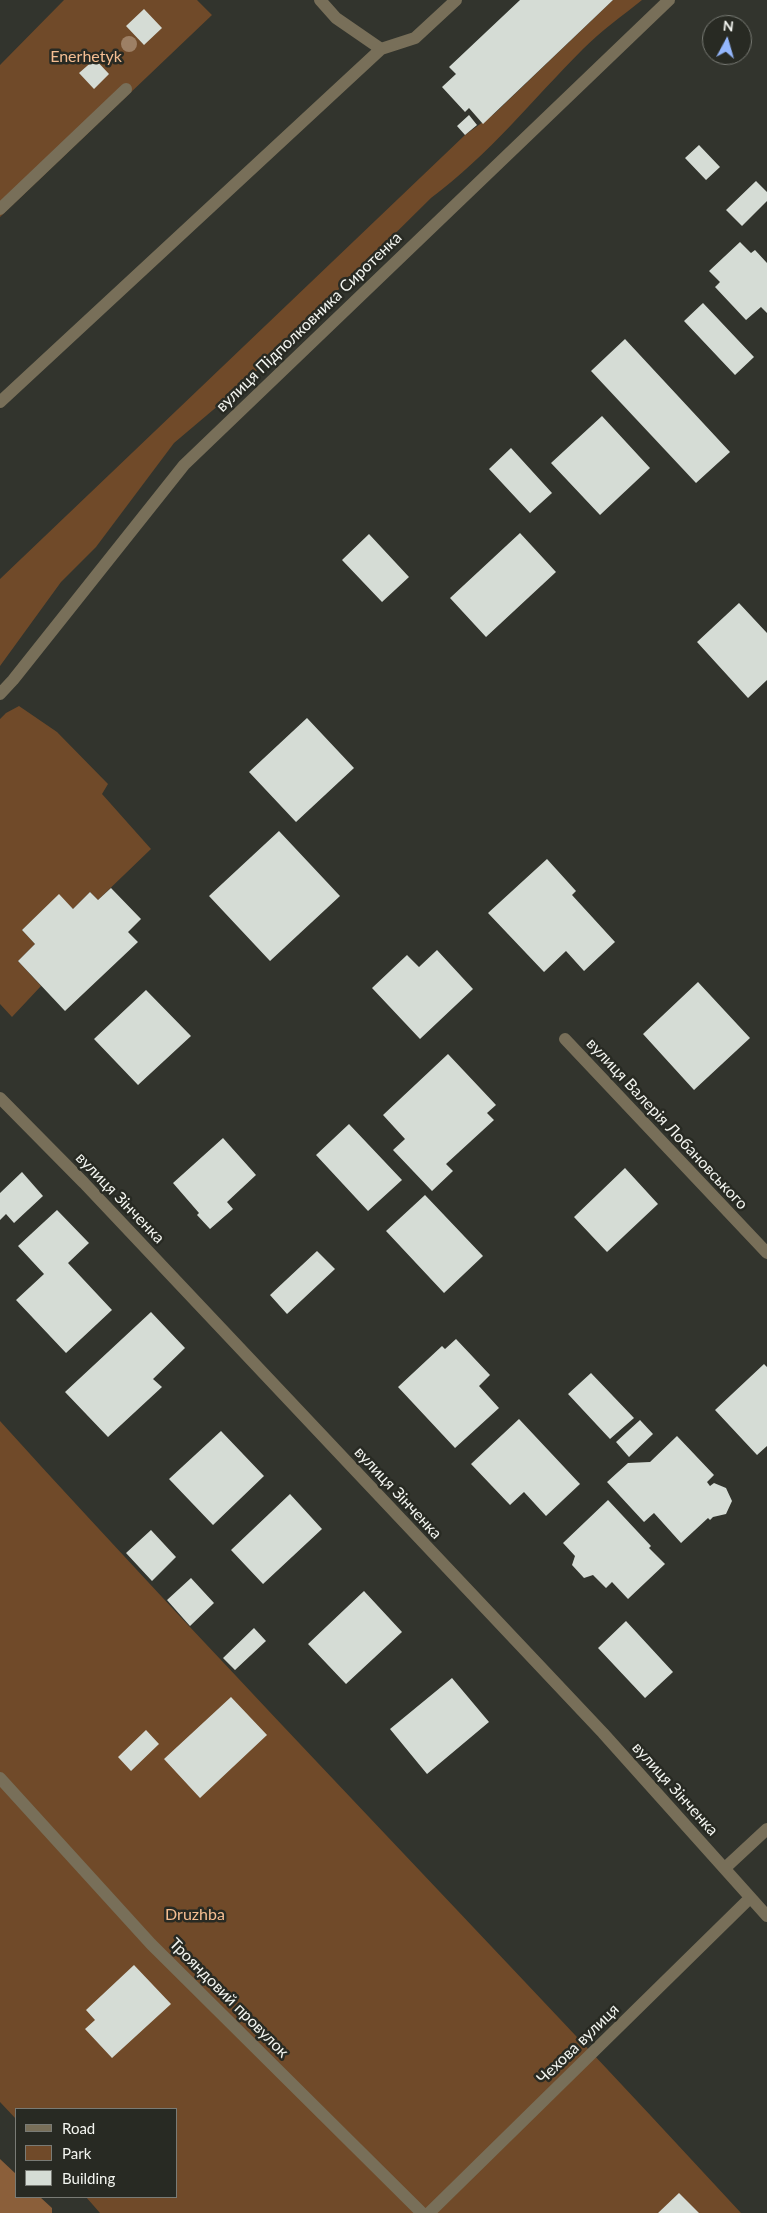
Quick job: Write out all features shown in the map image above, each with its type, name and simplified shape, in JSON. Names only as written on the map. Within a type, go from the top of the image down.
[{"type":"street","points":[[320,0],[336,18],[381,49]]},
{"type":"street","points":[[0,402],[381,49],[415,38],[456,0]]},
{"type":"street","name":"вулиця Підполковника Сиротенка","points":[[0,694],[184,464],[669,0]]},
{"type":"street","points":[[0,209],[126,89]]},
{"type":"street","name":"вулиця Валерія Лобановського","points":[[565,1039],[767,1253]]},
{"type":"street","name":"вулиця Зінченка","points":[[0,1098],[84,1183],[603,1734],[767,1916]]},
{"type":"street","name":"Трояндовий провулок","points":[[0,1778],[151,1944],[422,2213]]},
{"type":"street","points":[[725,1868],[767,1829]]},
{"type":"street","name":"Чехова вулиця","points":[[429,2213],[750,1898]]},
{"type":"green space","name":"Enerhetyk","points":[[64,0],[197,0],[212,15],[0,217],[0,65]]},
{"type":"green space","points":[[613,0],[642,0],[590,42],[472,164],[431,198],[239,388],[174,443],[96,547],[61,582],[0,666],[0,579],[465,135],[494,114]]},
{"type":"green space","points":[[19,706],[57,732],[108,784],[102,794],[151,849],[98,900],[90,892],[73,909],[59,895],[22,930],[35,944],[18,961],[41,986],[12,1017],[0,1004],[0,719],[6,713]]},
{"type":"green space","name":"Druzhba","points":[[0,1421],[184,1620],[741,2213],[100,2213],[87,2198],[178,2198],[178,2108],[15,2108],[15,2118],[0,2102]]},
{"type":"shaded area","points":[[0,2159],[15,2173],[15,2198],[41,2198],[52,2208],[52,2213],[0,2213]]},
{"type":"building","points":[[520,0],[613,0],[483,124],[469,108],[465,112],[442,87],[456,74],[449,67]]},
{"type":"building","points":[[144,9],[162,28],[144,45],[126,26]]},
{"type":"building","points":[[95,59],[109,74],[94,89],[79,73]]},
{"type":"building","points":[[469,115],[477,125],[465,135],[457,126]]},
{"type":"building","points":[[699,145],[720,167],[706,180],[685,158]]},
{"type":"building","points":[[756,181],[767,192],[767,201],[742,226],[726,210]]},
{"type":"building","points":[[740,242],[751,253],[755,250],[767,263],[767,313],[761,307],[746,320],[715,287],[720,282],[709,271]]},
{"type":"building","points":[[703,303],[754,357],[735,375],[684,321]]},
{"type":"building","points":[[625,339],[730,452],[696,483],[591,371]]},
{"type":"building","points":[[602,416],[650,468],[600,515],[551,463]]},
{"type":"building","points":[[511,448],[552,493],[530,513],[489,469]]},
{"type":"building","points":[[520,533],[556,572],[486,637],[450,598]]},
{"type":"building","points":[[369,534],[409,577],[382,602],[342,560]]},
{"type":"building","points":[[739,603],[767,633],[767,680],[748,698],[697,642]]},
{"type":"building","points":[[307,718],[354,768],[296,822],[249,772]]},
{"type":"building","points":[[279,831],[340,896],[270,961],[209,896]]},
{"type":"building","points":[[547,859],[576,891],[572,895],[615,942],[584,971],[566,951],[544,972],[488,913]]},
{"type":"building","points":[[111,888],[141,919],[128,932],[138,942],[65,1011],[18,961],[35,944],[22,930],[59,894],[73,909],[90,892],[98,900]]},
{"type":"building","points":[[437,950],[473,989],[420,1039],[372,988],[407,955],[419,967]]},
{"type":"building","points":[[698,982],[750,1038],[694,1090],[643,1034]]},
{"type":"building","points":[[146,990],[191,1036],[138,1085],[94,1039]]},
{"type":"building","points":[[448,1054],[496,1105],[487,1113],[494,1120],[446,1164],[453,1171],[432,1191],[393,1150],[405,1139],[383,1115]]},
{"type":"building","points":[[349,1124],[402,1180],[368,1211],[316,1155]]},
{"type":"building","points":[[223,1138],[256,1175],[227,1202],[233,1209],[210,1229],[173,1183]]},
{"type":"building","points":[[625,1168],[658,1204],[607,1252],[574,1217]]},
{"type":"building","points":[[22,1172],[43,1196],[14,1223],[6,1214],[0,1220],[0,1193]]},
{"type":"building","points":[[425,1195],[483,1256],[444,1293],[386,1231]]},
{"type":"building","points":[[57,1210],[89,1243],[68,1263],[112,1310],[66,1353],[16,1300],[44,1274],[18,1246]]},
{"type":"building","points":[[317,1251],[335,1269],[287,1314],[270,1295]]},
{"type":"building","points":[[151,1312],[185,1348],[153,1379],[162,1387],[108,1437],[65,1392]]},
{"type":"building","points":[[456,1339],[490,1375],[479,1386],[499,1408],[455,1448],[398,1387],[442,1346],[445,1349]]},
{"type":"building","points":[[764,1364],[767,1367],[767,1446],[757,1455],[715,1410]]},
{"type":"building","points":[[591,1373],[634,1418],[610,1439],[568,1394]]},
{"type":"building","points":[[519,1419],[580,1484],[546,1516],[524,1492],[510,1505],[471,1464]]},
{"type":"building","points":[[640,1420],[653,1434],[629,1457],[616,1442]]},
{"type":"building","points":[[221,1431],[264,1476],[213,1525],[169,1479]]},
{"type":"building","points":[[677,1436],[714,1475],[707,1482],[710,1486],[714,1483],[726,1488],[732,1501],[726,1514],[713,1517],[710,1520],[708,1518],[681,1543],[654,1513],[644,1522],[607,1482],[628,1463],[650,1462]]},
{"type":"building","points":[[290,1494],[322,1529],[263,1584],[231,1550]]},
{"type":"building","points":[[608,1500],[651,1546],[649,1548],[665,1564],[628,1599],[612,1582],[606,1588],[593,1575],[584,1578],[572,1565],[575,1556],[563,1543]]},
{"type":"building","points":[[151,1530],[176,1557],[152,1581],[126,1553]]},
{"type":"building","points":[[191,1578],[214,1603],[190,1626],[167,1600]]},
{"type":"building","points":[[364,1591],[402,1632],[346,1684],[308,1644]]},
{"type":"building","points":[[626,1621],[673,1672],[645,1698],[598,1648]]},
{"type":"building","points":[[254,1628],[266,1641],[235,1670],[223,1658]]},
{"type":"building","points":[[452,1678],[489,1722],[427,1774],[390,1729]]},
{"type":"building","points":[[231,1697],[267,1735],[200,1798],[164,1759]]},
{"type":"building","points":[[146,1730],[159,1744],[131,1771],[118,1757]]},
{"type":"building","points":[[134,1965],[171,2004],[112,2058],[85,2029],[95,2020],[86,2010]]},
{"type":"building","points":[[679,2193],[699,2213],[658,2213]]}]
